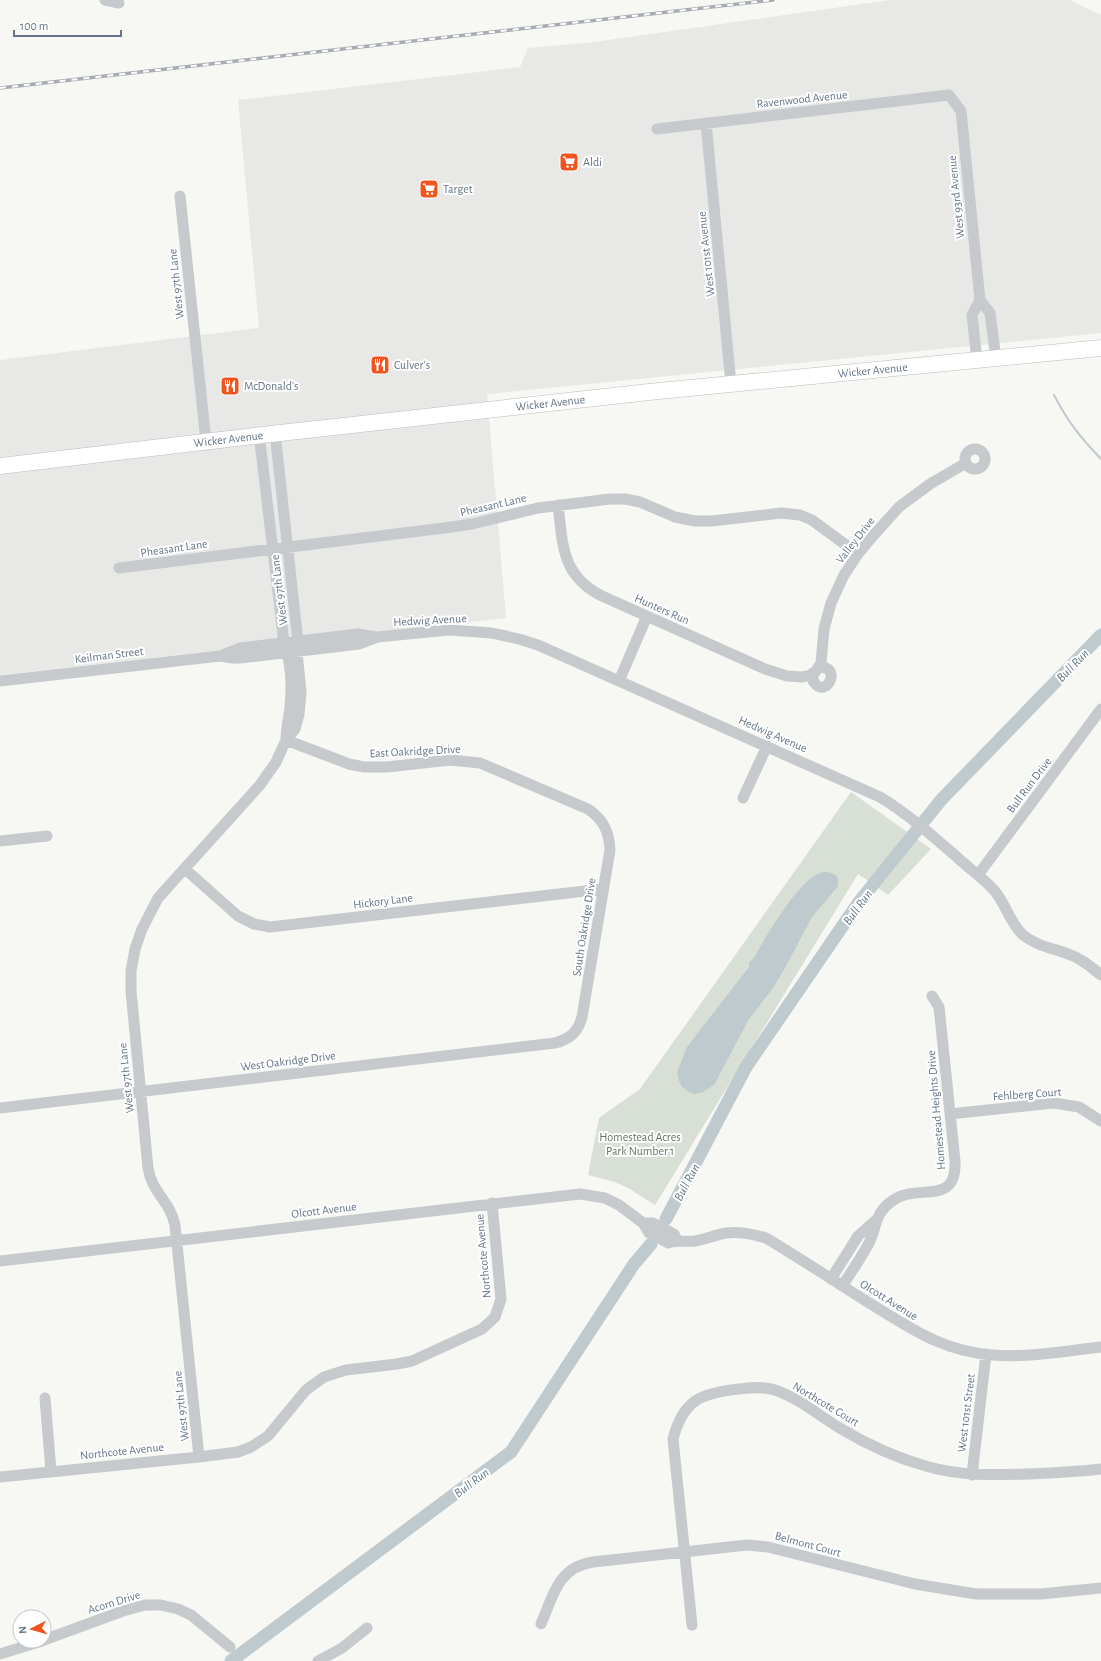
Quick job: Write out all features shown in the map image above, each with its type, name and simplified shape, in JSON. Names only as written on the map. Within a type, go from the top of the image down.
[{"type":"highway","name":"Wicker Avenue","points":[[0,466],[268,434],[732,384],[1101,348]]},
{"type":"street","points":[[105,0],[119,3]]},
{"type":"street","name":"Ravenwood Avenue","points":[[658,128],[949,95]]},
{"type":"street","name":"West 93rd Avenue","points":[[949,95],[960,111],[980,300],[990,313],[996,359]]},
{"type":"street","name":"West 101st Avenue","points":[[706,122],[732,384]]},
{"type":"street","name":"West 97th Lane","points":[[180,196],[206,441]]},
{"type":"street","name":"West 93rd Avenue","points":[[977,360],[972,315],[980,300]]},
{"type":"street","name":"West 97th Lane","points":[[268,434],[287,547],[292,647]]},
{"type":"street","name":"West 97th Lane","points":[[199,1457],[177,1240],[172,1212],[154,1187],[149,1174],[131,991],[133,960],[142,929],[152,907],[266,778],[276,762],[286,740],[295,729],[300,705],[300,684],[272,548],[260,442],[268,434]]},
{"type":"street","name":"Valley Drive","points":[[815,671],[821,663],[824,629],[831,604],[844,575],[858,554],[899,507],[930,484],[966,463]]},
{"type":"street","name":"Pheasant Lane","points":[[119,568],[272,548],[455,527],[522,510],[610,499],[625,499],[640,502],[675,517],[695,521],[712,521],[775,514],[793,514],[812,520],[858,554]]},
{"type":"street","name":"Hunters Run","points":[[558,505],[564,553],[569,566],[577,578],[594,592],[773,672],[787,676],[802,677],[815,671]]},
{"type":"street","points":[[618,681],[647,616]]},
{"type":"street","name":"Hedwig Avenue","points":[[292,647],[359,644],[377,637],[449,630],[497,634],[538,645],[873,793],[895,807],[926,831],[978,875],[998,896],[1008,917],[1022,934],[1040,945],[1082,960],[1101,975]]},
{"type":"street","name":"Keilman Street","points":[[0,681],[220,656],[240,658],[292,647]]},
{"type":"street","name":"Bull Run Drive","points":[[978,875],[1101,709]]},
{"type":"street","name":"East Oakridge Drive","points":[[286,740],[349,764],[364,767],[379,768],[450,760],[480,763],[588,809],[598,816],[605,825]]},
{"type":"street","points":[[743,798],[767,746]]},
{"type":"street","name":"South Oakridge Drive","points":[[575,1032],[582,1017],[610,850],[609,836],[605,825]]},
{"type":"street","points":[[0,841],[47,836]]},
{"type":"street","name":"Hickory Lane","points":[[185,869],[238,916],[254,924],[270,926],[603,888]]},
{"type":"street","name":"Homestead Heights Drive","points":[[831,1279],[858,1236],[876,1220],[885,1207],[896,1199],[906,1195],[938,1192],[943,1190],[952,1182],[954,1177],[955,1166],[939,1007],[932,996]]},
{"type":"street","name":"West Oakridge Drive","points":[[0,1108],[555,1043],[566,1040],[575,1032]]},
{"type":"street","name":"Fehlberg Court","points":[[950,1114],[1054,1103],[1080,1108],[1101,1120]]},
{"type":"street","name":"Olcott Avenue","points":[[0,1261],[570,1194],[588,1194],[613,1202],[643,1223],[649,1233],[668,1243],[677,1240],[696,1241],[733,1232],[758,1235],[773,1242],[906,1326],[934,1341],[958,1349],[986,1354],[1019,1356],[1101,1347]]},
{"type":"street","name":"Northcote Avenue","points":[[0,1477],[238,1452],[258,1443],[273,1431],[306,1390],[331,1374],[346,1370],[389,1365],[412,1360],[487,1326],[495,1317],[501,1300],[492,1203]]},
{"type":"street","name":"Homestead Heights Drive","points":[[842,1286],[869,1244],[876,1220]]},
{"type":"street","name":"West 101st Street","points":[[972,1475],[986,1354]]},
{"type":"street","name":"Northcote Court","points":[[692,1625],[673,1439],[679,1419],[686,1410],[698,1399],[713,1393],[749,1388],[773,1390],[786,1394],[806,1405],[859,1440],[883,1451],[929,1467],[972,1475],[1046,1473],[1101,1469]]},
{"type":"street","points":[[45,1398],[51,1471]]},
{"type":"street","name":"Belmont Court","points":[[541,1624],[560,1582],[575,1566],[588,1562],[748,1545],[768,1547],[902,1582],[976,1594],[1041,1594],[1101,1588]]},
{"type":"street","name":"Acorn Drive","points":[[52,1638],[123,1611],[145,1606],[161,1605],[178,1609],[191,1615],[230,1647]]},
{"type":"street","points":[[318,1661],[342,1648],[367,1628]]},
{"type":"street","name":"Acorn Drive","points":[[0,1654],[17,1649]]},
{"type":"shaded area","points":[[890,0],[1070,0],[1101,15],[1101,333],[487,394],[506,618],[0,675],[0,360],[259,328],[238,100],[520,67],[528,48],[587,43]]},
{"type":"shaded area","points":[[827,872],[836,875],[838,879],[838,886],[812,917],[773,988],[749,1019],[714,1085],[703,1092],[695,1094],[689,1092],[682,1087],[677,1072],[687,1047],[749,967],[749,963],[791,899],[809,880],[819,873]]},
{"type":"green space","name":"Homestead Acres Park Number 1","points":[[851,792],[931,849],[888,895],[858,874],[655,1205],[628,1188],[612,1181],[588,1175],[599,1118],[640,1089]]},
{"type":"waterway","points":[[1054,395],[1075,429],[1101,459]]},
{"type":"waterway","name":"Bull Run","points":[[666,1219],[746,1067],[859,902],[941,800],[1101,635]]},
{"type":"waterway","name":"Bull Run","points":[[231,1661],[511,1452],[634,1264],[651,1244]]},
{"type":"railway","points":[[0,88],[773,0]]},
{"type":"place","name":"Aldi","points":[[569,162]]},
{"type":"place","name":"Target","points":[[429,189]]},
{"type":"place","name":"Culver's","points":[[380,365]]},
{"type":"place","name":"McDonald's","points":[[230,386]]}]
